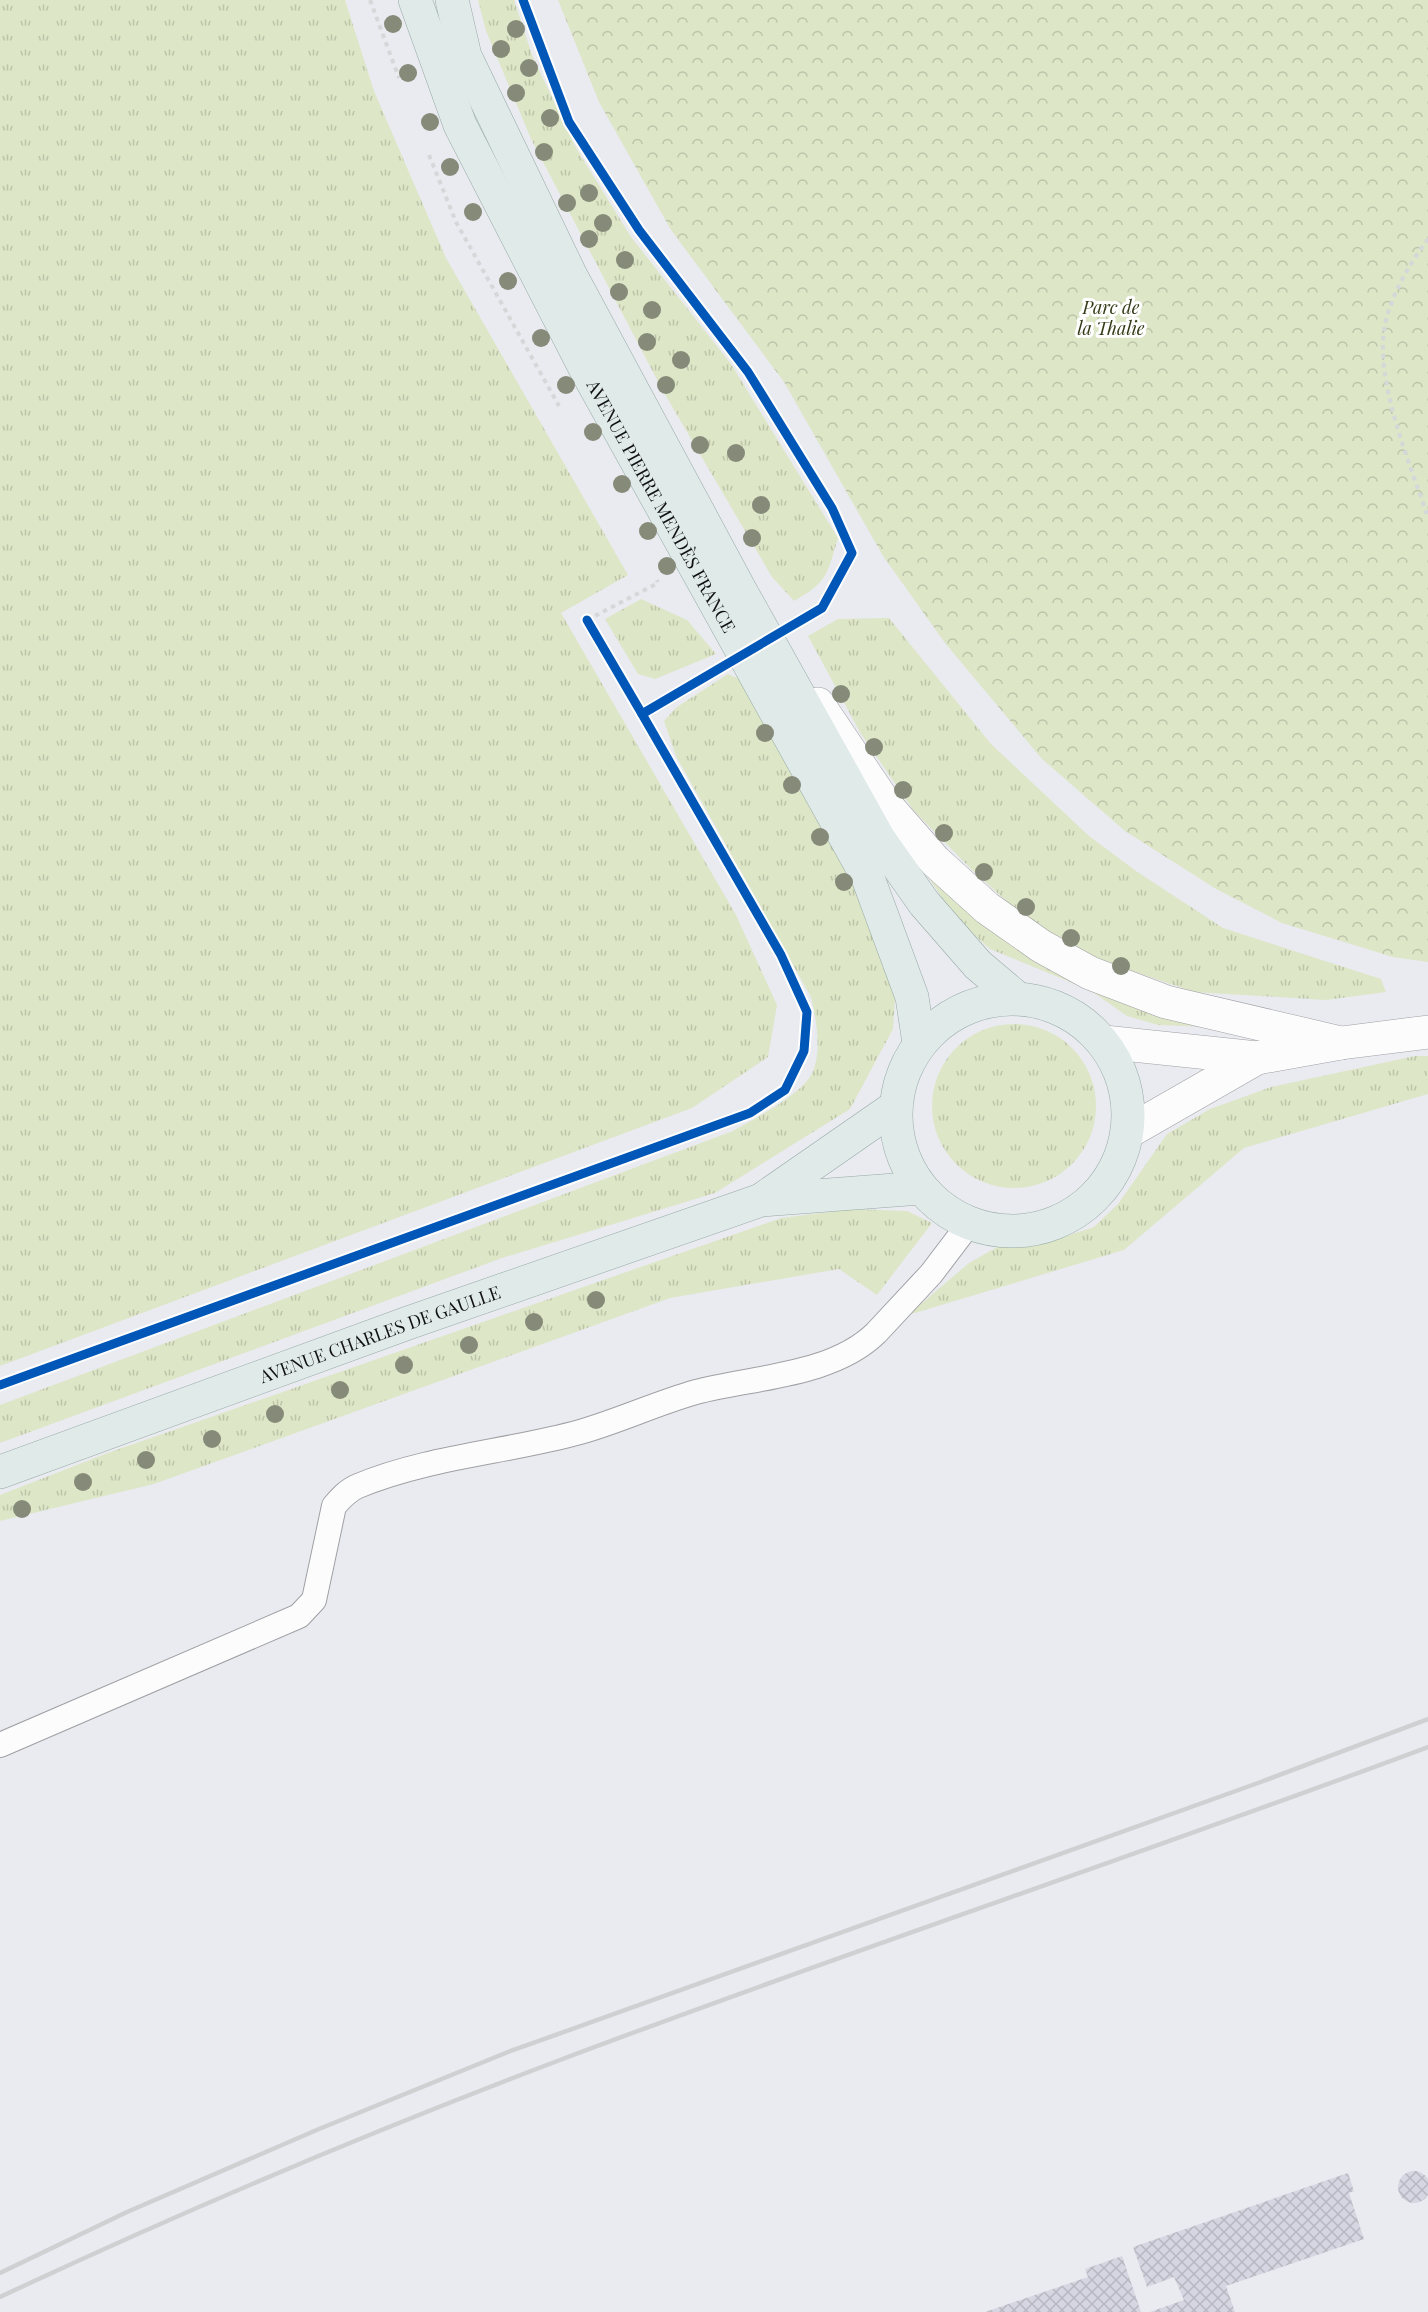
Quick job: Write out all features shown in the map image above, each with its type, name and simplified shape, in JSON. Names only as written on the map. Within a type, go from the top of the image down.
[{"type":"main road","name":"AVENUE PIERRE MENDÈS FRANCE","points":[[415,0],[460,125],[586,370],[868,878],[912,997],[919,1043]]},
{"type":"main road","name":"AVENUE PIERRE MENDÈS FRANCE","points":[[452,0],[465,56],[570,274],[739,588],[879,839],[924,903],[978,965],[1017,998]]},
{"type":"main road","points":[[739,588],[886,805],[935,861],[987,908],[1041,946],[1090,973],[1166,1002],[1341,1043]]},
{"type":"main road","name":"AVENUE PIERRE MENDÈS FRANCE","points":[[1017,998],[1050,1004],[1080,1019],[1104,1042],[1125,1084],[1129,1108],[1128,1132],[1118,1166],[1099,1194],[1071,1216],[1039,1229],[1004,1232],[969,1224],[943,1209],[921,1188],[903,1155],[897,1136],[895,1107],[903,1074],[919,1043],[939,1024],[963,1009],[989,1000],[1017,998]]},
{"type":"main road","points":[[1104,1042],[1257,1058],[1341,1043],[1428,1032]]},
{"type":"main road","points":[[1128,1132],[1257,1058]]},
{"type":"main road","name":"AVENUE CHARLES DE GAULLE","points":[[761,1200],[895,1107]]},
{"type":"main road","name":"AVENUE CHARLES DE GAULLE","points":[[0,1472],[408,1323],[761,1200],[921,1188]]},
{"type":"lane","points":[[0,1745],[300,1616],[314,1600],[334,1506],[344,1494],[358,1486],[422,1466],[580,1432],[697,1392],[784,1375],[836,1358],[868,1341],[876,1333],[931,1274],[969,1224]]},
{"type":"path","points":[[1428,239],[1411,262],[1385,324],[1383,357],[1388,388],[1405,449],[1428,517]]},
{"type":"path","points":[[587,620],[637,592]]},
{"type":"green space","points":[[0,0],[345,0],[374,91],[446,258],[628,575],[561,613],[736,915],[777,1005],[768,1057],[692,1108],[0,1366]]},
{"type":"green space","points":[[478,0],[514,0],[532,55],[576,148],[631,237],[731,364],[838,538],[825,576],[814,588],[794,601],[772,577],[663,391],[531,139],[486,31]]},
{"type":"green space","name":"Parc de la Thalie","points":[[558,0],[1428,0],[1428,962],[1393,957],[1282,923],[1216,889],[1125,831],[1042,759],[945,643],[883,556],[784,382],[671,230],[599,102]]},
{"type":"green space","points":[[641,599],[687,620],[716,654],[655,679],[638,674],[605,619]]},
{"type":"green space","points":[[889,618],[991,744],[1089,836],[1136,871],[1223,928],[1381,979],[1386,992],[1326,1000],[1194,992],[1108,963],[1034,926],[971,869],[914,811],[861,734],[808,636],[838,619]]},
{"type":"green space","points":[[728,674],[744,681],[845,859],[887,953],[895,1000],[893,1029],[850,1109],[715,1193],[502,1258],[0,1443],[0,1405],[733,1131],[778,1105],[808,1080],[816,1063],[818,1044],[811,997],[676,756],[664,721],[677,707]]},
{"type":"green space","points":[[918,856],[965,905],[1237,1028],[1158,1025],[1127,1016],[1090,990],[990,949],[958,921],[932,883]]},
{"type":"green space","points":[[1014,1024],[1030,1025],[1046,1030],[1072,1048],[1090,1074],[1095,1090],[1095,1122],[1090,1138],[1072,1164],[1046,1182],[1030,1187],[1014,1188],[998,1187],[982,1182],[956,1164],[938,1138],[933,1122],[932,1106],[933,1090],[938,1074],[956,1048],[982,1030],[998,1025]]},
{"type":"green space","points":[[1415,1056],[1428,1056],[1428,1094],[1244,1148],[1124,1250],[908,1315],[969,1263],[999,1246],[1038,1245],[1094,1227],[1118,1204],[1167,1134],[1210,1109],[1271,1087]]},
{"type":"green space","points":[[854,1209],[907,1211],[932,1223],[877,1295],[839,1269],[670,1298],[154,1484],[0,1521],[0,1495],[105,1454],[781,1218]]},
{"type":"building","points":[[1414,2171],[1425,2176],[1430,2187],[1425,2198],[1414,2203],[1403,2198],[1398,2187],[1403,2176]]},
{"type":"building","points":[[1348,2173],[1354,2191],[1349,2193],[1364,2239],[1226,2286],[1235,2312],[1150,2312],[1184,2300],[1174,2277],[1147,2287],[1133,2247]]},
{"type":"building","points":[[1122,2256],[1141,2312],[985,2312],[1088,2277],[1085,2269]]},
{"type":"railway","points":[[0,2273],[127,2212],[319,2129],[508,2052],[1258,1783],[1428,1719]]},
{"type":"railway","points":[[0,2297],[208,2203],[489,2087],[777,1980],[1428,1747]]},
{"type":"cycle path","points":[[0,1385],[750,1113],[785,1090],[804,1051],[807,1012],[781,955],[642,714],[822,608],[852,553],[832,508],[748,372],[639,230],[569,122],[523,0]]},
{"type":"cycle path","points":[[587,620],[642,714]]}]
